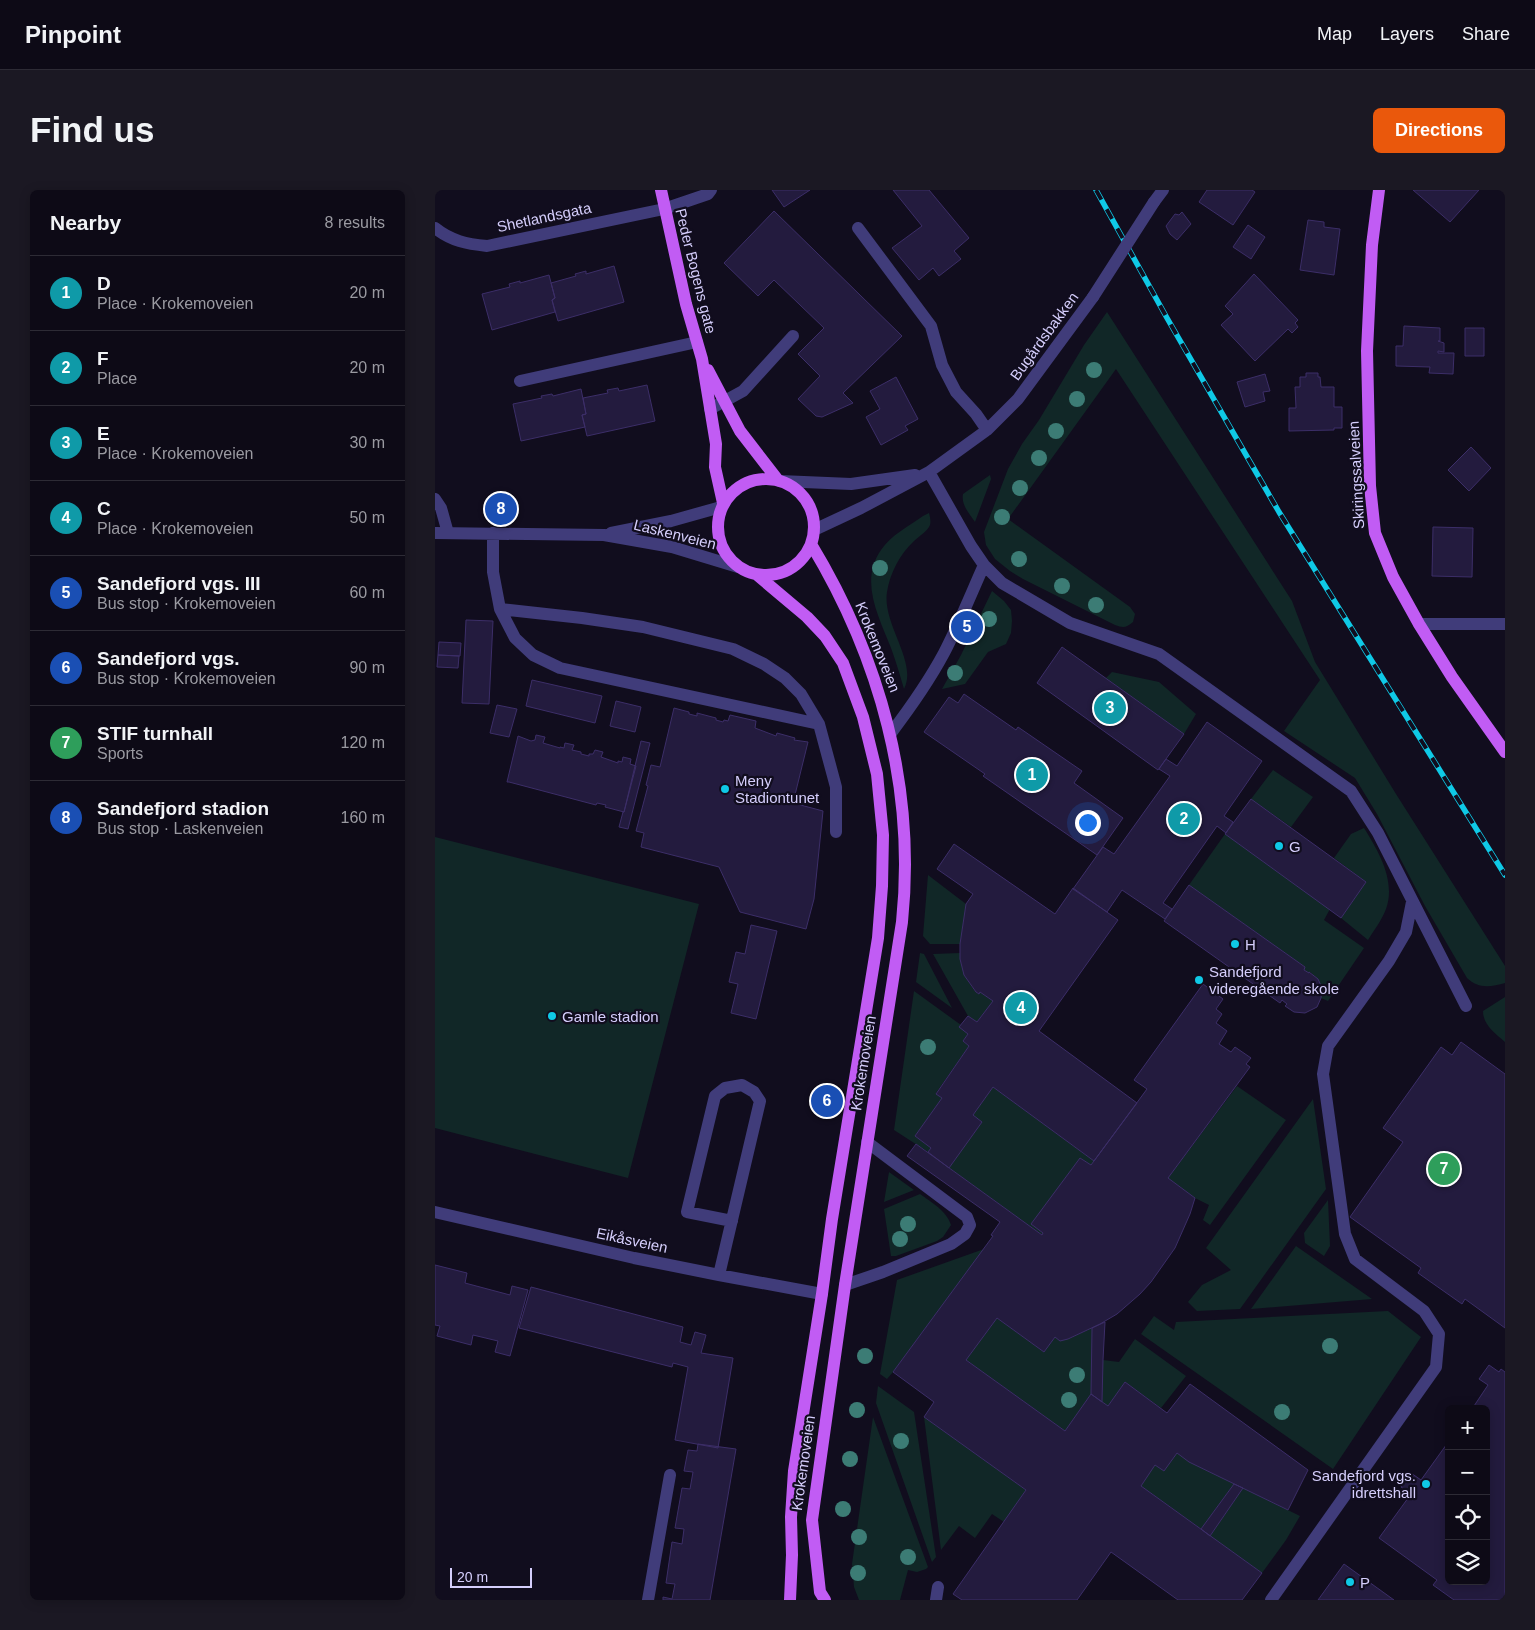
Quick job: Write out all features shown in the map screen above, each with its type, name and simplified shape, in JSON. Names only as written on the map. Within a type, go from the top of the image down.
[{"type":"main road","name":"Peder Bogens gate","points":[[661,190],[686,304],[702,359],[716,444],[715,468],[722,505]]},
{"type":"main road","name":"Skiringssalveien","points":[[1379,190],[1372,245],[1367,351],[1370,486],[1375,533],[1393,578],[1419,624],[1452,676],[1505,752]]},
{"type":"main road","name":"Peder Bogens gate","points":[[702,359],[740,431],[778,480]]},
{"type":"main road","points":[[778,480],[795,488],[806,500],[811,510],[814,530],[811,544],[804,556],[793,566],[776,574],[756,574],[738,567],[725,553],[718,535],[722,505],[733,490],[747,482],[778,480]]},
{"type":"main road","name":"Krokemoveien","points":[[811,544],[830,575],[860,640],[878,688],[891,733],[905,834],[906,889],[845,1284],[812,1520],[820,1592],[825,1600]]},
{"type":"main road","name":"Krokemoveien","points":[[756,574],[807,617],[825,636],[843,663],[863,717],[877,774],[883,835],[883,886],[878,938],[832,1219],[794,1472],[789,1600]]},
{"type":"street","name":"Shetlandsgata","points":[[435,228],[445,236],[464,244],[487,246],[664,209],[708,194],[711,190]]},
{"type":"street","name":"Bugårdsbakken","points":[[814,530],[861,508],[926,473],[987,430],[1018,399],[1093,296],[1163,190]]},
{"type":"street","points":[[858,228],[931,326],[942,365],[956,392],[976,414],[987,430]]},
{"type":"street","points":[[710,409],[743,391],[793,336]]},
{"type":"street","points":[[520,381],[697,342]]},
{"type":"street","name":"Bugårdsbakken","points":[[778,480],[851,484],[926,473]]},
{"type":"street","points":[[926,473],[984,565],[1002,582],[1069,623],[1159,654],[1351,791],[1378,833],[1466,1006]]},
{"type":"street","points":[[435,499],[441,508],[441,533]]},
{"type":"street","name":"Laskenveien","points":[[604,535],[671,521],[722,505]]},
{"type":"street","name":"Laskenveien","points":[[441,533],[604,535],[672,547],[738,567]]},
{"type":"street","points":[[493,533],[493,572],[500,610],[515,638],[533,655],[560,668],[819,724]]},
{"type":"street","points":[[891,733],[944,654],[984,565]]},
{"type":"street","points":[[500,610],[582,618],[643,627],[733,649],[764,664],[785,678],[801,694],[819,724],[836,786],[836,832]]},
{"type":"street","points":[[1419,624],[1505,624]]},
{"type":"street","points":[[1271,1600],[1436,1367],[1439,1334],[1424,1311],[1355,1259],[1349,1247],[1345,1234],[1337,1182],[1323,1074],[1328,1046],[1389,961],[1406,932],[1412,902]]},
{"type":"street","points":[[719,1275],[732,1221],[760,1101],[754,1092],[742,1085],[725,1088],[715,1096],[687,1212],[732,1221]]},
{"type":"street","points":[[845,1284],[883,1272],[951,1244],[965,1234],[970,1225],[967,1217],[867,1142]]},
{"type":"street","name":"Eikåsveien","points":[[435,1212],[719,1275],[822,1294]]},
{"type":"street","points":[[648,1600],[670,1475]]},
{"type":"street","points":[[936,1600],[938,1587]]},
{"type":"green space","points":[[1107,312],[1292,601],[1315,662],[1505,966],[1505,983],[1485,986],[1471,982],[1467,978],[1425,906],[1377,814],[1355,778],[1284,731],[1320,680],[1116,369],[1008,519],[1130,607],[1135,614],[1133,622],[1120,627],[1023,579],[995,559],[986,545],[984,532],[1008,469],[1084,345]]},
{"type":"green space","points":[[990,475],[991,479],[975,522],[964,505],[963,494]]},
{"type":"green space","points":[[929,513],[929,527],[909,546],[900,558],[893,571],[887,592],[890,617],[907,667],[904,689],[873,599],[872,574],[875,562],[885,545],[901,531]]},
{"type":"green space","points":[[992,591],[1011,610],[1011,633],[1006,644],[988,652],[965,684],[942,689],[961,655]]},
{"type":"green space","points":[[1112,672],[1159,682],[1196,714],[1184,734],[1106,678]]},
{"type":"green space","points":[[1273,770],[1313,797],[1291,827],[1251,799]]},
{"type":"green space","points":[[1364,828],[1380,857],[1389,888],[1386,909],[1368,940],[1341,918],[1366,882],[1334,858],[1351,834]]},
{"type":"green space","points":[[1225,834],[1330,909],[1324,920],[1364,948],[1328,1001],[1321,998],[1322,990],[1320,984],[1310,972],[1304,970],[1305,967],[1189,885]]},
{"type":"green space","name":"Gamle stadion","points":[[435,837],[699,904],[628,1178],[435,1128]]},
{"type":"green space","points":[[928,875],[966,904],[960,944],[930,944],[923,936]]},
{"type":"green space","points":[[920,953],[924,954],[952,1008],[916,982]]},
{"type":"green space","points":[[960,953],[963,970],[971,985],[978,994],[980,992],[993,1001],[977,1022],[968,1016],[933,954]]},
{"type":"green space","points":[[914,991],[961,1025],[968,1034],[963,1041],[969,1046],[936,1093],[942,1098],[915,1136],[931,1148],[928,1152],[894,1130]]},
{"type":"green space","points":[[1505,997],[1505,1042],[1487,1025],[1483,1011]]},
{"type":"green space","points":[[1237,1086],[1286,1120],[1210,1225],[1203,1220],[1209,1205],[1195,1198],[1168,1178]]},
{"type":"green space","points":[[993,1087],[1094,1161],[1091,1165],[1080,1158],[1032,1224],[1043,1233],[1042,1235],[949,1168],[982,1122],[973,1115]]},
{"type":"green space","points":[[1313,1099],[1326,1189],[1240,1309],[1197,1311],[1188,1302],[1202,1285],[1231,1270],[1206,1248]]},
{"type":"green space","points":[[889,1172],[914,1190],[884,1202]]},
{"type":"green space","points":[[920,1194],[946,1215],[951,1225],[943,1237],[937,1241],[896,1256],[891,1256],[884,1209]]},
{"type":"green space","points":[[1328,1200],[1330,1246],[1324,1256],[1305,1243],[1304,1233]]},
{"type":"green space","points":[[1296,1246],[1372,1299],[1251,1309]]},
{"type":"green space","points":[[984,1249],[893,1372],[887,1379],[880,1374],[897,1280]]},
{"type":"green space","points":[[1388,1311],[1421,1337],[1333,1469],[1141,1334],[1154,1316],[1174,1330],[1176,1322]]},
{"type":"green space","points":[[997,1318],[1044,1352],[1055,1337],[1068,1339],[1092,1328],[1091,1394],[1065,1431],[966,1360]]},
{"type":"green space","points":[[1135,1339],[1186,1376],[1161,1408],[1125,1382],[1108,1406],[1102,1402],[1103,1360],[1119,1362]]},
{"type":"green space","points":[[878,1386],[914,1412],[936,1557],[932,1562],[876,1403]]},
{"type":"green space","points":[[873,1417],[928,1567],[917,1572],[908,1570],[900,1600],[859,1600],[854,1587],[852,1564]]},
{"type":"green space","points":[[924,1417],[1026,1490],[1004,1522],[992,1514],[975,1538],[959,1526],[941,1550]]},
{"type":"green space","points":[[1177,1453],[1234,1484],[1201,1529],[1141,1486],[1155,1465],[1164,1471]]},
{"type":"green space","points":[[1243,1488],[1300,1516],[1286,1540],[1262,1573],[1210,1536]]},
{"type":"building","points":[[772,190],[810,190],[784,207]]},
{"type":"building","points":[[893,190],[929,190],[969,238],[954,251],[961,259],[939,276],[933,268],[919,280],[892,248],[922,226]]},
{"type":"building","points":[[1207,190],[1252,190],[1255,192],[1233,225],[1199,202]]},
{"type":"building","points":[[1413,190],[1479,190],[1450,222]]},
{"type":"building","points":[[774,211],[902,336],[843,393],[853,403],[822,417],[816,416],[798,399],[820,376],[798,354],[824,328],[774,280],[758,296],[724,263]]},
{"type":"building","points":[[1182,212],[1191,224],[1177,240],[1170,234],[1166,226],[1175,214],[1179,215]]},
{"type":"building","points":[[1308,220],[1324,222],[1324,227],[1340,229],[1334,275],[1300,270]]},
{"type":"building","points":[[1248,225],[1265,237],[1251,259],[1233,247]]},
{"type":"building","points":[[614,266],[624,302],[558,321],[552,300],[555,298],[551,283],[586,271],[586,274]]},
{"type":"building","points":[[1254,274],[1298,320],[1295,323],[1298,327],[1292,333],[1288,329],[1255,361],[1221,325],[1233,314],[1225,306]]},
{"type":"building","points":[[549,275],[555,298],[552,300],[555,312],[492,330],[482,294],[510,287],[509,284]]},
{"type":"building","points":[[1404,326],[1440,328],[1440,341],[1438,341],[1444,343],[1444,352],[1438,351],[1438,353],[1454,353],[1453,374],[1429,373],[1430,367],[1396,366],[1396,346],[1403,346]]},
{"type":"building","points":[[1465,328],[1484,328],[1484,356],[1465,356]]},
{"type":"building","points":[[1306,373],[1318,373],[1321,387],[1334,387],[1334,407],[1342,407],[1342,428],[1334,428],[1334,430],[1289,431],[1289,408],[1296,408],[1295,387],[1300,387],[1300,377],[1306,377]]},
{"type":"building","points":[[1265,374],[1270,391],[1263,392],[1265,401],[1245,407],[1237,382]]},
{"type":"building","points":[[896,377],[918,419],[905,426],[908,430],[881,445],[866,417],[880,409],[870,391]]},
{"type":"building","points":[[647,385],[655,421],[587,436],[582,415],[586,414],[583,398],[608,393],[607,390],[618,388],[619,391]]},
{"type":"building","points":[[581,389],[586,414],[582,415],[585,427],[521,441],[513,404],[542,398],[541,396],[552,394],[553,396]]},
{"type":"building","points":[[1471,447],[1491,468],[1469,491],[1448,470]]},
{"type":"building","points":[[1433,527],[1473,528],[1472,577],[1432,576]]},
{"type":"building","points":[[466,620],[493,621],[489,704],[462,703]]},
{"type":"building","points":[[439,642],[461,643],[460,656],[438,655]]},
{"type":"building","points":[[1062,647],[1184,734],[1158,770],[1037,683]]},
{"type":"building","points":[[438,655],[459,656],[458,668],[437,667]]},
{"type":"building","points":[[532,680],[602,696],[595,723],[526,706]]},
{"type":"building","points":[[964,694],[1016,730],[1018,727],[1082,771],[1074,783],[1123,818],[1097,855],[983,776],[985,774],[924,732],[949,697],[958,703]]},
{"type":"building","points":[[616,701],[641,707],[635,732],[610,726]]},
{"type":"building","points":[[497,705],[517,709],[509,737],[490,733]]},
{"type":"building","points":[[674,708],[697,716],[697,713],[716,718],[716,720],[723,722],[724,720],[728,721],[730,715],[756,721],[755,728],[776,736],[777,733],[795,738],[794,740],[808,742],[793,803],[823,811],[814,899],[806,929],[740,912],[719,867],[641,847],[644,833],[636,831],[648,786],[646,785],[651,765],[660,767]]},
{"type":"building","points":[[1207,722],[1262,761],[1224,816],[1233,822],[1226,833],[1217,826],[1163,903],[1172,909],[1165,919],[1122,890],[1107,912],[1073,889],[1103,847],[1114,854],[1170,776],[1159,769],[1166,759],[1177,766]]},
{"type":"building","points":[[536,735],[545,737],[543,743],[560,748],[564,748],[565,743],[574,745],[572,750],[581,752],[581,754],[589,756],[595,750],[603,752],[601,757],[618,763],[618,761],[622,762],[623,757],[631,759],[630,764],[636,766],[624,812],[605,807],[606,805],[597,803],[596,805],[507,782],[518,736],[531,741],[535,740]]},
{"type":"building","points":[[641,741],[650,743],[628,829],[619,827]]},
{"type":"building","name":"G","points":[[1251,799],[1366,882],[1341,918],[1225,834]]},
{"type":"building","points":[[954,844],[1055,914],[1073,888],[1118,920],[1039,1031],[1137,1103],[1094,1161],[993,1087],[973,1115],[982,1122],[949,1168],[928,1152],[931,1148],[915,1136],[942,1098],[936,1094],[969,1046],[963,1041],[968,1034],[959,1027],[968,1016],[977,1022],[993,1001],[980,992],[979,994],[976,992],[964,975],[960,959],[960,944],[966,904],[973,894],[937,869]]},
{"type":"building","name":"H","points":[[1189,885],[1305,967],[1304,970],[1318,979],[1322,988],[1321,998],[1317,1007],[1305,1013],[1294,1012],[1285,1006],[1287,1004],[1282,1000],[1280,1003],[1164,921]]},
{"type":"building","points":[[751,925],[777,931],[756,1019],[731,1013],[738,984],[729,982],[736,952],[745,954]]},
{"type":"building","points":[[1203,984],[1223,999],[1216,1009],[1222,1014],[1216,1023],[1227,1031],[1219,1044],[1231,1052],[1235,1047],[1251,1058],[1246,1064],[1250,1067],[1168,1178],[1195,1198],[1175,1248],[1140,1294],[1117,1314],[1100,1324],[1068,1339],[1060,1341],[1055,1337],[1044,1352],[997,1318],[966,1360],[1065,1431],[1091,1394],[1108,1406],[1125,1382],[1167,1413],[1190,1384],[1308,1470],[1288,1510],[1189,1462],[1177,1453],[1164,1471],[1155,1465],[1141,1486],[1262,1573],[1242,1600],[1178,1600],[1111,1552],[1077,1600],[962,1600],[953,1594],[1026,1490],[924,1417],[934,1402],[893,1372],[993,1236],[991,1235],[1000,1222],[907,1156],[916,1144],[1042,1235],[1043,1233],[1031,1224],[1080,1158],[1091,1165],[1147,1089],[1134,1080]]},
{"type":"building","points":[[1461,1042],[1505,1074],[1505,1328],[1465,1299],[1462,1304],[1418,1273],[1421,1268],[1350,1217],[1403,1142],[1383,1128],[1441,1047],[1452,1055]]},
{"type":"building","points":[[435,1265],[467,1273],[465,1283],[510,1295],[512,1286],[528,1290],[510,1356],[495,1352],[498,1341],[473,1335],[471,1345],[437,1336],[440,1326],[435,1325]]},
{"type":"building","points":[[531,1287],[683,1327],[680,1342],[691,1345],[695,1332],[706,1335],[701,1353],[733,1358],[718,1448],[675,1440],[688,1367],[673,1363],[672,1367],[519,1328]]},
{"type":"building","points":[[1105,1322],[1102,1402],[1091,1394],[1092,1328]]},
{"type":"building","name":"Sandefjord vgs. idrettshall","points":[[1489,1365],[1499,1372],[1501,1369],[1505,1372],[1505,1600],[1454,1600],[1433,1585],[1437,1580],[1379,1538],[1411,1494],[1401,1487],[1411,1473],[1421,1480],[1445,1447],[1445,1585],[1490,1585],[1490,1405],[1475,1405],[1488,1385],[1479,1379]]},
{"type":"building","points":[[698,1444],[736,1449],[710,1600],[663,1600],[663,1597],[672,1599],[675,1584],[666,1583],[672,1542],[682,1544],[684,1529],[675,1528],[682,1488],[690,1489],[693,1472],[684,1471],[688,1450],[697,1451]]},
{"type":"building","points":[[1234,1484],[1243,1488],[1210,1536],[1201,1529]]},
{"type":"building","name":"P","points":[[1344,1564],[1394,1600],[1318,1600]]},
{"type":"railway","points":[[1096,190],[1167,318],[1279,512],[1505,875]]},
{"type":"place","name":"Sandefjord stadion","points":[[501,509]]},
{"type":"place","name":"Sandefjord vgs. III","points":[[967,627]]},
{"type":"place","name":"E","points":[[1110,708]]},
{"type":"place","name":"D","points":[[1032,775]]},
{"type":"place","name":"Meny Stadiontunet","points":[[725,789]]},
{"type":"place","name":"F","points":[[1184,819]]},
{"type":"place","name":"G","points":[[1279,846]]},
{"type":"place","name":"H","points":[[1235,944]]},
{"type":"place","name":"Sandefjord videregående skole","points":[[1199,980]]},
{"type":"place","name":"C","points":[[1021,1008]]},
{"type":"place","name":"Gamle stadion","points":[[552,1016]]},
{"type":"place","name":"Sandefjord vgs.","points":[[827,1101]]},
{"type":"place","name":"STIF turnhall","points":[[1444,1169]]},
{"type":"place","name":"Sandefjord vgs. idrettshall","points":[[1426,1484]]},
{"type":"place","name":"P","points":[[1350,1582]]}]
